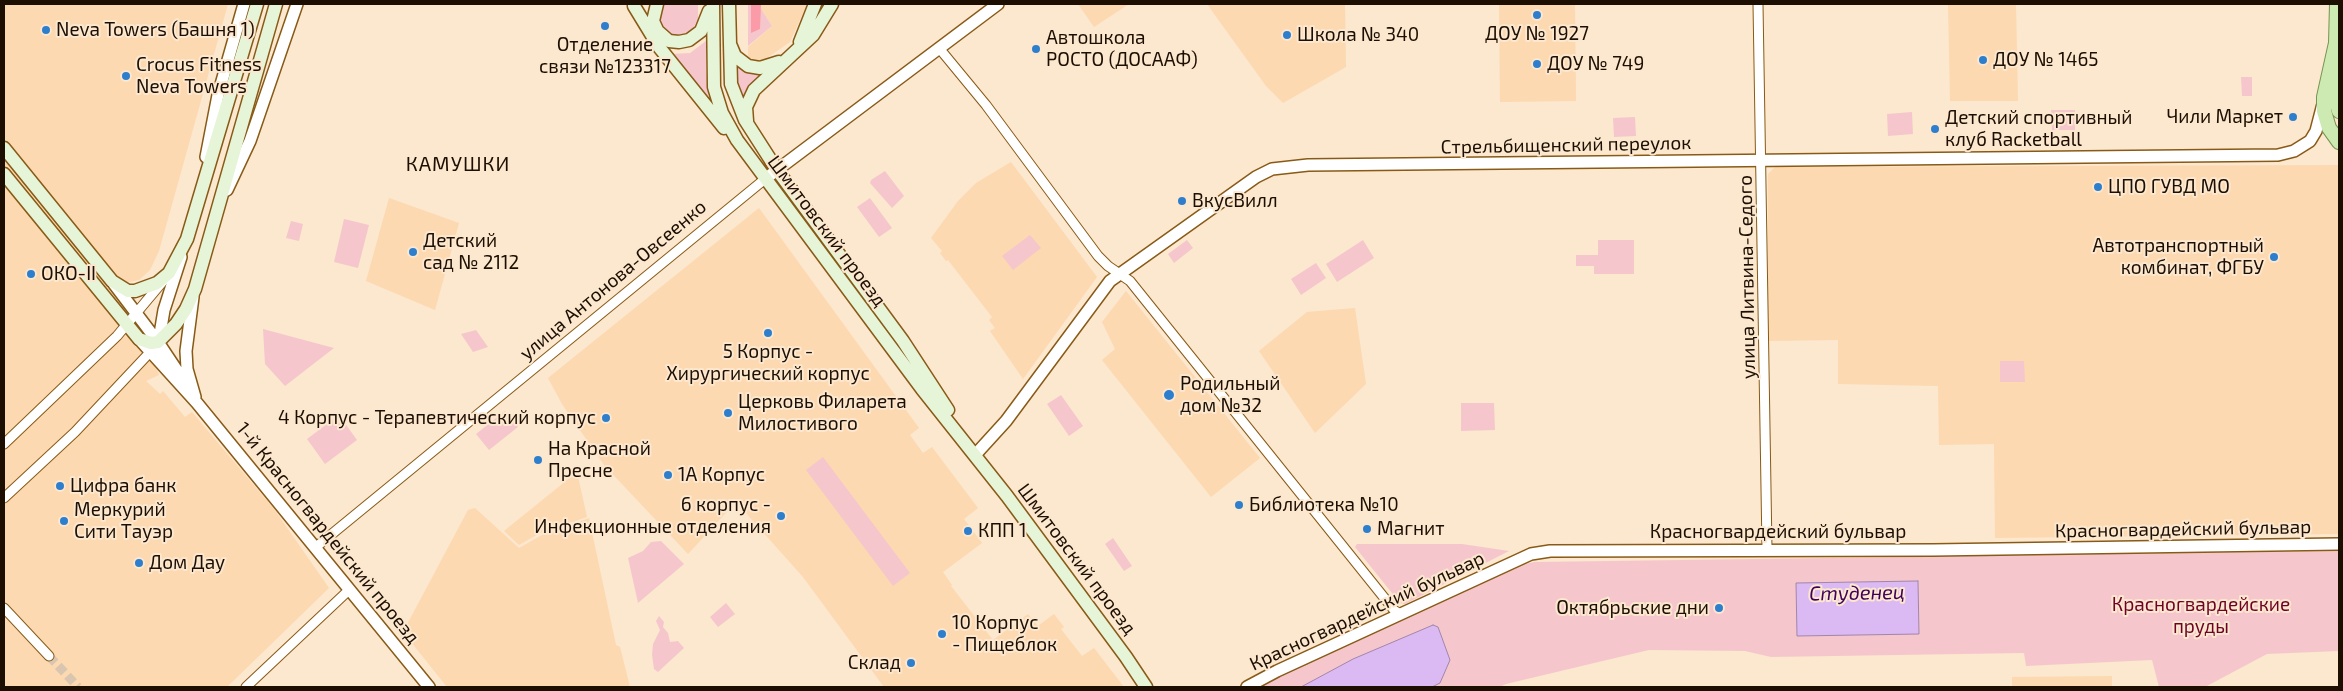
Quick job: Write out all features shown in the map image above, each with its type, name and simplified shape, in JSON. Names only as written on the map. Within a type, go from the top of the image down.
[{"type":"main road","points":[[112,281],[128,291],[135,291],[157,283],[169,273],[187,239],[257,4]]},
{"type":"main road","points":[[4,174],[139,339],[151,343],[154,347],[176,324],[186,309],[195,289],[276,4]]},
{"type":"main road","points":[[657,4],[654,22],[659,34]]},
{"type":"main road","points":[[633,5],[659,34],[674,42],[694,38],[704,25],[712,4]]},
{"type":"main road","name":"Шмитовский проезд","points":[[712,4],[712,66],[717,99],[730,128],[765,179],[922,389],[975,454],[1126,657],[1146,687]]},
{"type":"main road","name":"Шмитовский проезд","points":[[729,4],[732,89],[750,128],[777,170],[903,341],[975,454]]},
{"type":"main road","points":[[729,41],[735,56],[748,66],[766,67],[788,56],[804,34],[815,4]]},
{"type":"main road","points":[[750,128],[746,112],[750,97],[758,85],[813,35],[832,4]]},
{"type":"main road","points":[[2337,4],[2336,43],[2324,97],[2326,120],[2339,142]]},
{"type":"main road","points":[[633,5],[666,57],[765,179]]},
{"type":"main road","points":[[2339,72],[2336,101],[2339,111]]},
{"type":"main road","name":"1-й Красногвардейский проезд","points":[[4,148],[112,281]]},
{"type":"street","points":[[196,212],[218,95],[244,4]]},
{"type":"street","points":[[214,221],[250,141],[297,4]]},
{"type":"street","name":"улица Антонова-Овсеенко","points":[[316,548],[765,179],[998,4]]},
{"type":"street","name":"улица Литвина-Седого","points":[[1758,4],[1767,549]]},
{"type":"street","points":[[939,48],[986,104],[1098,256],[1108,266],[1130,281],[1388,603],[1400,614]]},
{"type":"street","name":"Стрельбищенский переулок","points":[[975,454],[1006,421],[1106,285],[1120,273],[1256,177],[1282,167],[1308,165],[2278,154],[2294,151],[2310,141],[2316,131],[2324,97]]},
{"type":"street","points":[[4,498],[75,432],[154,347],[187,239]]},
{"type":"street","points":[[4,444],[127,324],[169,273]]},
{"type":"street","name":"1-й Красногвардейский проезд","points":[[112,281],[137,313],[154,347],[159,362],[198,403]]},
{"type":"street","points":[[195,289],[186,351],[188,377],[198,403]]},
{"type":"street","name":"1-й Красногвардейский проезд","points":[[154,347],[429,687]]},
{"type":"street","name":"Красногвардейский бульвар","points":[[1247,687],[1276,671],[1531,554],[1550,551],[1933,550],[2339,544]]},
{"type":"street","points":[[246,687],[349,590]]},
{"type":"street","points":[[4,608],[49,656]]},
{"type":"shaded area","points":[[4,4],[228,4],[159,251],[150,270],[139,280],[125,283],[159,375],[146,381],[160,394],[163,391],[185,417],[192,412],[274,509],[329,588],[227,687],[4,687]]},
{"type":"shaded area","points":[[751,4],[761,4],[760,29],[751,33]]},
{"type":"shaded area","points":[[758,4],[807,4],[790,42],[764,60],[756,61],[748,58],[748,47],[772,26]]},
{"type":"shaded area","points":[[1078,4],[1129,4],[1094,27]]},
{"type":"shaded area","name":"Школа № 340","points":[[1207,4],[1345,4],[1346,67],[1283,103],[1266,86]]},
{"type":"shaded area","name":"ДОУ № 749","points":[[1499,4],[1575,4],[1576,101],[1500,102]]},
{"type":"shaded area","name":"ДОУ № 1465","points":[[1948,4],[2016,4],[2018,101],[1950,101]]},
{"type":"shaded area","points":[[1011,162],[1097,277],[1023,379],[990,331],[995,328],[989,320],[992,317],[948,260],[946,261],[940,253],[942,251],[931,238],[958,201],[976,183]]},
{"type":"shaded area","points":[[2339,165],[2339,534],[1995,538],[1994,444],[1939,445],[1938,386],[1838,384],[1838,340],[1768,341],[1768,174],[1775,167]]},
{"type":"shaded area","name":"Детский сад № 2112","points":[[389,198],[459,223],[435,310],[366,281]]},
{"type":"shaded area","points":[[759,208],[919,428],[910,435],[923,453],[932,447],[978,508],[964,519],[982,543],[943,572],[951,586],[993,640],[1028,614],[1038,626],[1054,614],[1064,627],[1061,629],[1082,656],[1094,648],[1124,687],[884,687],[803,577],[736,502],[688,554],[604,465],[562,404],[548,378]]},
{"type":"shaded area","name":"Родильный дом №32","points":[[1126,291],[1260,458],[1211,497],[1102,360],[1115,349],[1102,322]]},
{"type":"shaded area","points":[[1355,308],[1366,384],[1315,433],[1259,351],[1307,312]]},
{"type":"shaded area","points":[[577,472],[587,517],[540,533],[519,545],[504,531]]},
{"type":"shaded area","points":[[475,508],[519,548],[542,535],[589,518],[616,645],[620,647],[630,687],[447,687],[403,632],[468,510]]},
{"type":"shaded area","points":[[2112,676],[2112,687],[2012,687],[2012,677]]},
{"type":"green space","points":[[662,4],[698,4],[698,19],[693,28],[685,34],[669,35],[662,29],[659,21]]},
{"type":"green space","points":[[748,4],[758,4],[772,26],[748,46]]},
{"type":"green space","points":[[706,41],[706,70],[709,98],[670,54],[690,53]]},
{"type":"green space","points":[[735,59],[769,72],[744,106],[737,83]]},
{"type":"green space","points":[[2241,77],[2252,77],[2252,96],[2242,96]]},
{"type":"green space","points":[[2051,110],[2075,110],[2075,130],[2052,130]]},
{"type":"green space","points":[[1912,112],[1913,134],[1888,136],[1887,114]]},
{"type":"green space","points":[[1635,117],[1636,136],[1614,137],[1613,118]]},
{"type":"green space","points":[[885,171],[904,196],[892,208],[870,183],[871,180]]},
{"type":"green space","points":[[870,198],[892,228],[879,237],[857,207]]},
{"type":"green space","points":[[344,219],[369,225],[358,268],[334,262]]},
{"type":"green space","points":[[291,221],[303,224],[299,241],[286,238]]},
{"type":"green space","points":[[1030,235],[1041,248],[1013,270],[1002,256]]},
{"type":"green space","points":[[1187,240],[1193,248],[1174,263],[1168,254]]},
{"type":"green space","points":[[1363,240],[1374,258],[1337,282],[1326,264]]},
{"type":"green space","points":[[1598,240],[1634,240],[1634,274],[1594,274],[1594,266],[1576,266],[1576,255],[1598,255]]},
{"type":"green space","points":[[1316,263],[1326,278],[1301,295],[1291,279]]},
{"type":"green space","points":[[263,329],[334,348],[285,386],[265,364]]},
{"type":"green space","points":[[476,330],[488,347],[473,352],[461,334]]},
{"type":"green space","points":[[2000,361],[2024,361],[2025,382],[2000,382]]},
{"type":"green space","points":[[1061,395],[1083,426],[1069,436],[1047,404]]},
{"type":"green space","points":[[1461,403],[1494,403],[1495,430],[1461,431]]},
{"type":"green space","points":[[505,411],[518,427],[489,450],[476,434]]},
{"type":"green space","points":[[339,415],[357,440],[325,464],[307,439]]},
{"type":"green space","points":[[823,457],[910,573],[893,586],[806,470]]},
{"type":"green space","points":[[1113,538],[1132,566],[1124,571],[1105,544]]},
{"type":"green space","points":[[661,541],[684,564],[638,603],[628,558],[643,551],[651,542]]},
{"type":"green space","points":[[1357,544],[1462,544],[1509,551],[1405,604],[1400,603],[1355,547]]},
{"type":"green space","name":"Красногвардейские пруды","points":[[2339,551],[2339,651],[2267,654],[2205,687],[2159,687],[2152,660],[2026,666],[2024,653],[1771,657],[1745,651],[1649,650],[1500,687],[1260,687],[1284,673],[1518,565],[1535,562]]},
{"type":"green space","points":[[726,603],[735,614],[718,627],[710,617]]},
{"type":"green space","points":[[659,616],[664,622],[663,627],[668,633],[670,642],[678,641],[684,648],[658,672],[654,669],[652,655],[653,644],[660,630],[656,621]]},
{"type":"water","name":"Студенец","points":[[1918,581],[1919,634],[1797,636],[1796,583]]},
{"type":"water","points":[[1433,625],[1438,627],[1450,660],[1440,683],[1432,687],[1301,687],[1353,659]]},
{"type":"tunnel","points":[[49,656],[78,687]]},
{"type":"place","name":"ДОУ № 1927","points":[[1537,15]]},
{"type":"place","name":"Отделение связи №123317","points":[[605,26]]},
{"type":"place","name":"Neva Towers (Башня 1)","points":[[46,30]]},
{"type":"place","name":"Школа № 340","points":[[1287,35]]},
{"type":"place","name":"Автошкола РОСТО (ДОСААФ)","points":[[1036,49]]},
{"type":"place","name":"ДОУ № 1465","points":[[1983,60]]},
{"type":"place","name":"ДОУ № 749","points":[[1537,64]]},
{"type":"place","name":"Crocus Fitness Neva Towers","points":[[126,76]]},
{"type":"place","name":"Чили Маркет","points":[[2293,117]]},
{"type":"place","name":"Детский спортивный клуб Racketball","points":[[1935,129]]},
{"type":"place","name":"ЦПО ГУВД МО","points":[[2098,187]]},
{"type":"place","name":"ВкусВилл","points":[[1182,201]]},
{"type":"place","name":"Детский сад № 2112","points":[[413,252]]},
{"type":"place","name":"Автотранспортный комбинат, ФГБУ","points":[[2274,257]]},
{"type":"place","name":"ОКО-II","points":[[31,274]]},
{"type":"place","name":"5 Корпус - Хирургический корпус","points":[[768,333]]},
{"type":"place","name":"Родильный дом №32","points":[[1169,395]]},
{"type":"place","name":"Церковь Филарета Милостивого","points":[[728,413]]},
{"type":"place","name":"4 Корпус - Терапевтический корпус","points":[[606,418]]},
{"type":"place","name":"На Красной Пресне","points":[[538,460]]},
{"type":"place","name":"1А Корпус","points":[[668,475]]},
{"type":"place","name":"Цифра банк","points":[[60,486]]},
{"type":"place","name":"Библиотека №10","points":[[1239,505]]},
{"type":"place","name":"6 корпус - Инфекционные отделения","points":[[781,516]]},
{"type":"place","name":"Меркурий Сити Тауэр","points":[[64,521]]},
{"type":"place","name":"Магнит","points":[[1367,529]]},
{"type":"place","name":"КПП 1","points":[[968,531]]},
{"type":"place","name":"Дом Дау","points":[[139,563]]},
{"type":"place","name":"Октябрьские дни","points":[[1719,608]]},
{"type":"place","name":"10 Корпус - Пищеблок","points":[[942,634]]},
{"type":"place","name":"Склад","points":[[911,663]]},
{"type":"district","name":"КАМУШКИ","points":[[458,164]]}]
